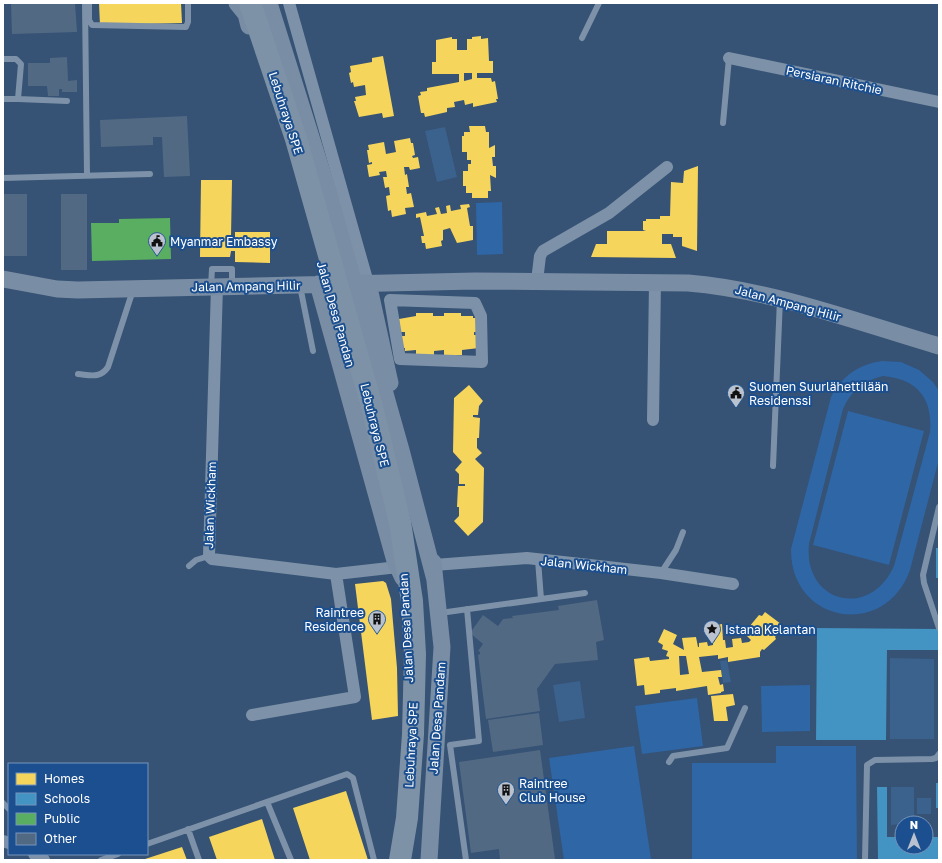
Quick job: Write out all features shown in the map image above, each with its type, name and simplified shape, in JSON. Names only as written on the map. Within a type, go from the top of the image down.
[{"type":"highway","name":"Lebuhraya SPE","points":[[250,3],[296,139],[366,384],[402,537],[412,601],[415,654],[412,742],[407,818],[400,860]]},
{"type":"highway","name":"Lebuhraya SPE","points":[[262,3],[306,136],[369,354],[405,488],[415,535],[424,600],[426,735],[419,819],[413,860]]},
{"type":"street","name":"Jalan Desa Pandan","points":[[237,3],[246,14],[278,116],[371,434],[403,565],[400,572],[408,622],[410,666],[408,741],[395,860]]},
{"type":"street","points":[[267,3],[327,188],[434,570]]},
{"type":"street","points":[[289,3],[368,283],[389,380],[414,468],[434,570]]},
{"type":"street","name":"Persiaran Ritchie","points":[[729,58],[939,102]]},
{"type":"street","points":[[537,281],[540,256],[543,251],[609,212],[667,167]]},
{"type":"street","name":"Jalan Ampang Hilir","points":[[3,279],[57,289],[471,281],[655,282],[715,285],[780,299],[939,346]]},
{"type":"street","points":[[471,281],[471,302],[482,316],[482,362],[400,359],[390,300],[471,302]]},
{"type":"street","points":[[653,420],[655,282]]},
{"type":"street","points":[[318,284],[400,572]]},
{"type":"street","name":"Jalan Wickham","points":[[220,286],[209,556],[212,559],[336,574],[400,572]]},
{"type":"street","name":"Jalan Wickham","points":[[434,570],[527,558],[661,573],[733,584]]},
{"type":"street","name":"Jalan Desa Pandam","points":[[429,860],[442,647],[440,613],[434,570]]},
{"type":"street","points":[[252,715],[355,697],[336,574]]},
{"type":"lane","points":[[85,3],[87,176]]},
{"type":"lane","points":[[89,3],[89,20],[92,25],[186,27],[188,22],[188,3]]},
{"type":"lane","points":[[582,38],[599,3]]},
{"type":"lane","points":[[723,123],[729,58]]},
{"type":"lane","points":[[3,59],[16,59],[20,64],[18,99]]},
{"type":"lane","points":[[3,99],[67,101]]},
{"type":"lane","points":[[3,178],[150,174]]},
{"type":"lane","points":[[232,269],[220,286],[212,269],[232,269],[240,269]]},
{"type":"lane","points":[[300,285],[313,351]]},
{"type":"lane","points":[[78,374],[97,376],[104,373],[108,367],[133,288]]},
{"type":"lane","points":[[773,466],[780,299]]},
{"type":"lane","points":[[939,507],[924,575],[924,583],[939,628]]},
{"type":"lane","points":[[661,573],[676,550],[683,532]]},
{"type":"lane","points":[[189,566],[196,560],[209,556]]},
{"type":"lane","points":[[538,560],[540,599]]},
{"type":"lane","points":[[440,613],[585,593]]},
{"type":"lane","points":[[466,860],[450,744],[479,740],[467,609]]},
{"type":"lane","points":[[669,762],[673,756],[727,748],[745,708]]},
{"type":"lane","points":[[865,860],[867,765],[875,760],[932,759],[936,758],[939,754]]},
{"type":"lane","points":[[148,844],[347,774],[353,778],[374,860]]},
{"type":"lane","points":[[267,802],[291,860]]},
{"type":"lane","points":[[188,830],[199,860]]},
{"type":"lane","points":[[101,860],[115,855]]},
{"type":"shaded area","points":[[445,127],[457,177],[437,182],[425,131]]},
{"type":"shaded area","points":[[502,202],[503,254],[477,255],[476,203]]},
{"type":"shaded area","points":[[882,361],[901,362],[919,370],[933,382],[939,391],[939,459],[910,570],[898,592],[881,607],[861,614],[841,614],[822,607],[806,593],[795,574],[791,549],[831,397],[840,383],[852,372]],"holes":[[[883,376],[895,378],[914,386],[920,392],[929,409],[930,432],[894,566],[883,583],[870,594],[855,598],[840,597],[827,591],[816,580],[810,564],[809,544],[846,402],[859,387],[876,378]]]},
{"type":"shaded area","points":[[848,411],[924,431],[889,565],[813,545]]},
{"type":"shaded area","points":[[890,658],[934,659],[934,739],[890,739]]},
{"type":"shaded area","points":[[727,660],[731,682],[723,683],[720,661]]},
{"type":"shaded area","points":[[580,681],[585,718],[559,722],[553,685]]},
{"type":"shaded area","points":[[810,685],[810,731],[762,732],[761,686]]},
{"type":"shaded area","points":[[697,698],[703,746],[642,754],[635,706]]},
{"type":"shaded area","points":[[634,746],[651,859],[564,860],[549,758]]},
{"type":"shaded area","points":[[776,746],[856,746],[857,860],[692,860],[692,763],[776,763]]},
{"type":"shaded area","points":[[891,787],[914,787],[914,815],[894,815],[894,825],[891,825]]},
{"type":"shaded area","points":[[917,798],[931,798],[931,814],[917,814]]},
{"type":"building: Homes","points":[[99,3],[181,3],[182,23],[100,25]]},
{"type":"building: Homes","points":[[481,36],[481,39],[488,38],[489,61],[493,61],[493,73],[477,73],[477,78],[491,78],[492,82],[495,81],[498,99],[496,99],[497,102],[473,107],[473,103],[465,105],[464,100],[454,102],[455,107],[447,108],[447,112],[425,117],[424,113],[421,113],[418,96],[421,95],[420,92],[427,91],[427,88],[459,82],[459,74],[432,74],[432,62],[436,62],[436,40],[452,37],[452,39],[457,39],[457,50],[467,50],[467,39],[472,39],[472,37]],"holes":[[[464,73],[472,73],[472,79],[464,81]]]},
{"type":"building: Homes","points":[[383,56],[394,116],[383,118],[382,113],[359,117],[354,101],[356,101],[355,97],[366,95],[365,85],[354,87],[353,82],[351,83],[349,73],[351,72],[350,66],[372,62],[372,58]]},
{"type":"building: Homes","points":[[469,126],[485,126],[486,132],[489,132],[489,148],[495,145],[495,157],[492,157],[493,166],[496,166],[496,178],[490,175],[491,191],[488,191],[488,198],[472,198],[472,193],[466,193],[466,186],[463,186],[463,171],[468,171],[468,164],[471,164],[471,160],[467,160],[467,152],[462,152],[462,136],[464,136],[464,132],[470,132]]},
{"type":"building: Homes","points":[[410,138],[411,143],[413,143],[415,155],[412,156],[413,158],[418,157],[420,168],[410,170],[409,167],[404,167],[405,175],[407,174],[409,187],[406,187],[407,194],[411,193],[414,207],[405,208],[406,214],[392,217],[391,210],[388,211],[386,196],[390,195],[389,187],[385,188],[383,177],[387,177],[386,171],[379,172],[380,175],[369,177],[367,165],[372,164],[372,162],[369,163],[367,150],[369,150],[368,145],[384,142],[386,154],[396,152],[394,141]]},
{"type":"building: Homes","points":[[698,166],[697,251],[682,246],[682,237],[673,237],[673,234],[662,234],[662,244],[671,244],[676,258],[591,257],[596,244],[607,244],[607,231],[646,231],[643,230],[643,221],[646,221],[646,219],[660,219],[660,216],[670,216],[671,182],[683,183],[684,171]]},
{"type":"building: Homes","points":[[201,180],[232,180],[231,237],[235,237],[235,232],[270,232],[270,263],[235,262],[235,251],[231,251],[230,257],[200,257]]},
{"type":"building: Homes","points":[[469,204],[470,207],[467,208],[470,226],[473,226],[473,240],[457,243],[450,228],[443,230],[443,240],[441,241],[442,246],[426,249],[425,243],[422,243],[421,236],[424,236],[420,217],[416,218],[416,214],[426,212],[427,216],[437,214],[435,208],[439,207],[441,214],[447,213],[446,206],[450,205],[451,211],[461,209],[460,205]]},
{"type":"building: Homes","points":[[416,313],[433,313],[433,316],[444,316],[444,313],[461,313],[461,316],[473,316],[473,318],[479,318],[479,332],[474,332],[474,335],[479,335],[479,348],[462,350],[462,355],[444,355],[444,350],[434,351],[434,355],[416,355],[416,350],[405,351],[405,348],[400,348],[400,336],[405,336],[405,332],[400,332],[399,319],[416,316]]},
{"type":"building: Homes","points":[[469,385],[483,401],[479,406],[478,415],[473,415],[473,417],[480,418],[477,448],[482,453],[475,459],[484,468],[483,522],[468,536],[454,521],[459,516],[459,507],[457,507],[458,486],[465,486],[465,484],[459,484],[459,474],[455,470],[462,462],[453,452],[454,398]]},
{"type":"building: Homes","name":"Raintree Residence","points":[[383,581],[386,583],[391,599],[397,668],[398,716],[372,720],[355,584]]},
{"type":"building: Homes","points":[[765,612],[781,624],[777,628],[780,631],[775,637],[776,639],[764,650],[762,649],[760,652],[760,657],[728,662],[728,657],[718,659],[718,655],[699,657],[702,672],[721,670],[722,677],[718,677],[720,685],[723,684],[724,691],[721,693],[708,695],[707,686],[676,691],[676,688],[660,690],[660,693],[645,695],[644,685],[637,686],[634,659],[649,657],[650,661],[669,659],[669,657],[666,656],[668,651],[662,649],[663,645],[658,642],[664,629],[677,635],[673,644],[684,650],[682,638],[696,637],[698,647],[699,643],[707,642],[708,646],[713,645],[713,642],[715,641],[712,626],[722,624],[723,640],[725,640],[726,648],[733,647],[732,639],[741,638],[742,643],[749,642],[751,640],[744,633],[759,615],[762,616]],"holes":[[[679,656],[686,656],[689,674],[680,675]]]},
{"type":"building: Homes","points":[[733,694],[735,705],[726,707],[728,721],[714,721],[711,696]]},
{"type":"building: Homes","points":[[346,791],[368,860],[310,860],[293,808]]},
{"type":"building: Homes","points":[[262,819],[275,860],[217,860],[209,837]]},
{"type":"building: Homes","points":[[182,847],[187,860],[142,860]]},
{"type":"building: Schools","points":[[936,548],[939,548],[939,578],[936,578]]},
{"type":"building: Schools","points":[[817,628],[939,629],[939,650],[887,650],[886,740],[816,740]]},
{"type":"building: Schools","points":[[936,783],[939,783],[939,808],[936,808]]},
{"type":"building: Schools","points":[[877,787],[887,787],[887,837],[894,837],[894,855],[934,855],[934,837],[939,837],[939,860],[878,860]]},
{"type":"building: Public","points":[[170,218],[171,259],[92,261],[91,223],[119,223],[119,219]]},
{"type":"building: Other","points":[[11,3],[75,3],[77,32],[12,34]]},
{"type":"building: Other","points":[[67,57],[68,81],[77,80],[77,92],[62,92],[62,89],[59,89],[59,96],[48,96],[47,86],[28,86],[28,63],[50,63],[50,58]]},
{"type":"building: Other","points":[[187,116],[190,176],[164,177],[162,137],[153,137],[153,145],[101,147],[100,120]]},
{"type":"building: Other","points":[[3,194],[27,194],[27,256],[3,256]]},
{"type":"building: Other","points":[[61,194],[87,194],[87,270],[61,270]]},
{"type":"building: Other","points":[[597,600],[604,640],[596,642],[598,660],[555,664],[537,689],[540,711],[486,719],[478,655],[480,652],[478,651],[483,644],[470,633],[483,615],[498,626],[503,619],[513,618],[512,616],[559,610],[558,606]]},
{"type":"building: Other","points":[[539,713],[543,745],[493,752],[488,720]]},
{"type":"building: Other","name":"Raintree Club House","points":[[540,750],[555,859],[500,860],[499,849],[471,853],[459,762]]},
{"type":"place","name":"Myanmar Embassy","points":[[157,256]]},
{"type":"place","name":"Suomen Suurlähettilään Residenssi","points":[[736,408]]},
{"type":"place","name":"Raintree Residence","points":[[377,634]]},
{"type":"place","name":"Istana Kelantan","points":[[712,644]]},
{"type":"place","name":"Raintree Club House","points":[[506,805]]}]
